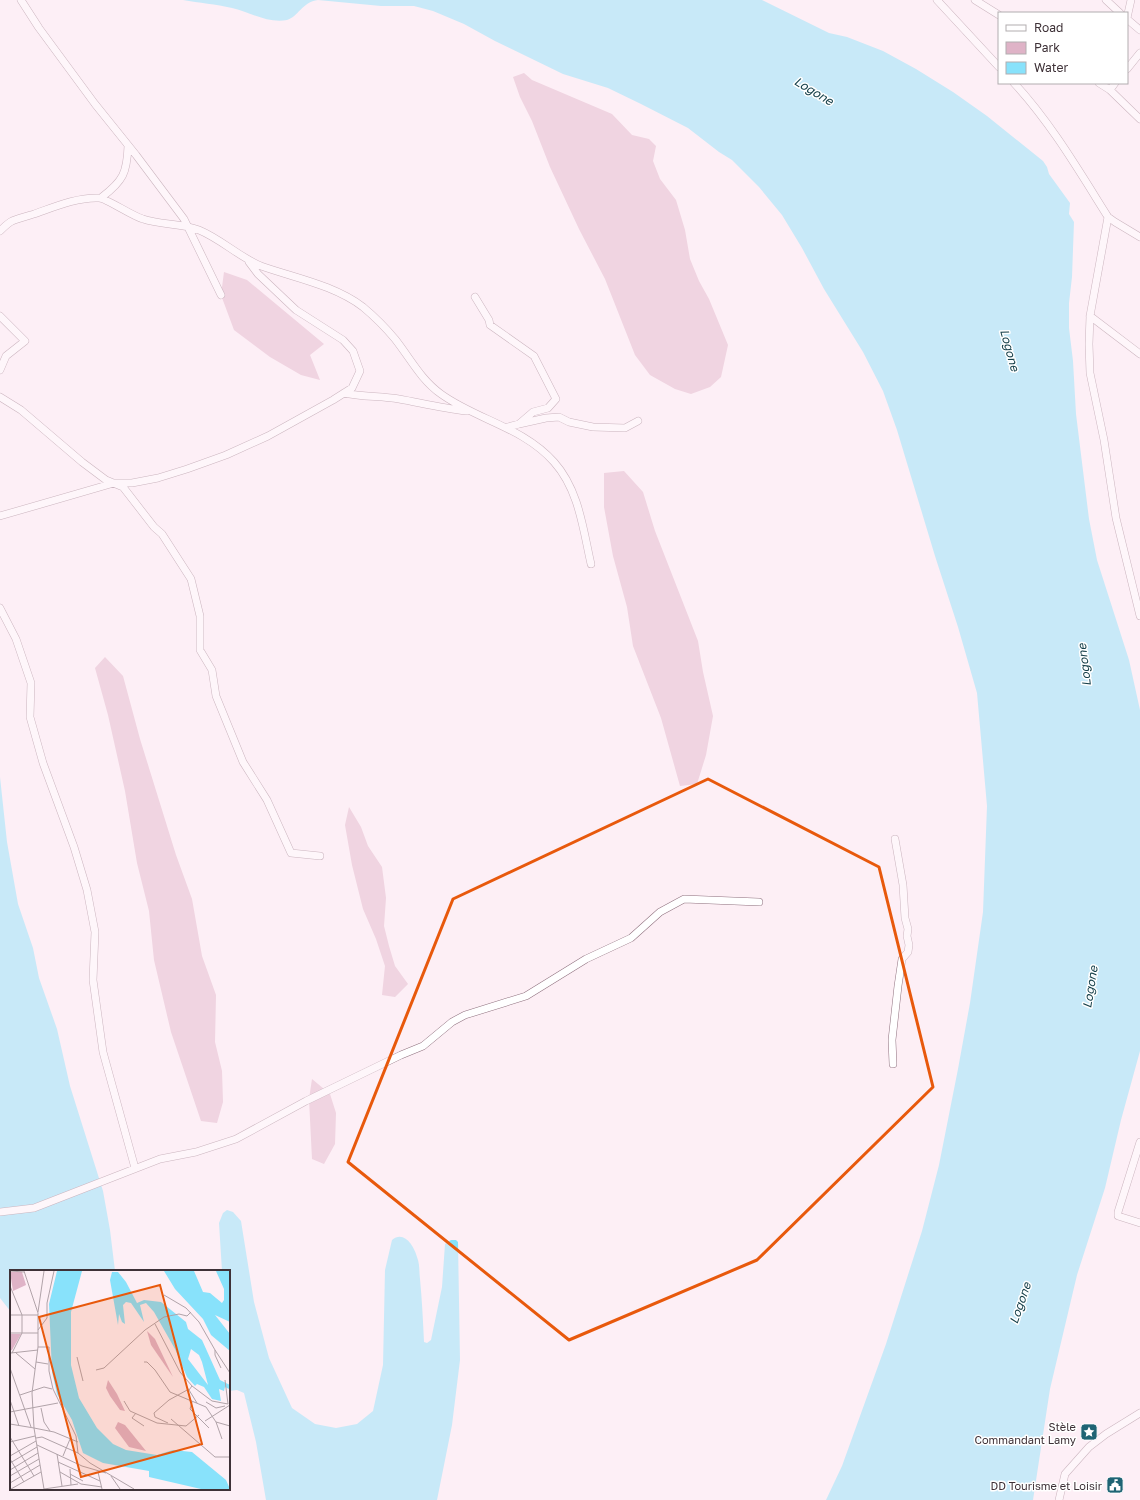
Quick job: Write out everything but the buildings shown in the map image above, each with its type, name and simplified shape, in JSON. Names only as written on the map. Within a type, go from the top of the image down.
[{"type":"street","points":[[21,0],[48,41],[184,219],[221,295]]},
{"type":"street","points":[[937,0],[998,65]]},
{"type":"street","points":[[974,0],[982,2],[998,14]]},
{"type":"street","points":[[1106,0],[1119,12]]},
{"type":"street","points":[[1128,14],[1131,0]]},
{"type":"street","points":[[1128,19],[1140,30]]},
{"type":"street","points":[[1128,68],[1140,53]]},
{"type":"street","points":[[1015,84],[1028,98],[1068,154],[1108,217],[1140,237]]},
{"type":"street","points":[[1101,84],[1110,90],[1140,119]]},
{"type":"street","points":[[1110,90],[1114,84]]},
{"type":"street","points":[[0,230],[11,222],[45,210],[80,200],[102,197],[115,187],[123,176],[127,164],[128,146]]},
{"type":"street","points":[[102,197],[125,211],[144,219],[188,227],[205,233],[248,260],[331,290],[361,306],[386,328],[426,381],[440,393],[455,404],[508,427],[545,452],[564,474],[571,487],[576,501],[591,564]]},
{"type":"street","points":[[1108,217],[1090,316],[1088,344],[1090,373],[1104,440],[1116,518],[1140,616]]},
{"type":"street","points":[[0,516],[114,483],[132,483],[158,478],[226,455],[268,436],[352,388],[360,370],[353,351],[343,340],[296,310],[258,274],[248,260]]},
{"type":"street","points":[[475,297],[489,320],[490,325],[534,356],[556,399],[548,408],[533,412],[519,424]]},
{"type":"street","points":[[0,316],[25,341],[6,356],[0,370]]},
{"type":"street","points":[[1090,316],[1140,354]]},
{"type":"street","points":[[344,393],[400,399],[472,412]]},
{"type":"street","points":[[0,397],[21,410],[82,462],[106,480],[123,486],[154,527],[162,534],[191,579],[200,616],[200,650],[212,670],[216,696],[243,762],[267,800],[291,853],[320,856]]},
{"type":"street","points":[[508,427],[546,418],[559,417],[569,422],[593,427],[625,428],[638,421]]},
{"type":"street","points":[[0,608],[16,639],[31,683],[30,717],[43,762],[74,847],[87,890],[95,932],[93,980],[102,1052],[135,1168]]},
{"type":"street","points":[[893,1064],[892,1040],[896,997],[902,959],[908,952],[909,945],[907,936],[908,928],[905,918],[903,885],[895,839]]},
{"type":"street","points":[[0,1212],[34,1208],[160,1159],[196,1152],[236,1139],[306,1101],[401,1055],[423,1046],[452,1022],[465,1015],[526,996],[586,959],[631,938],[660,912],[684,899],[759,902]]},
{"type":"street","points":[[1140,1142],[1118,1216],[1140,1223]]},
{"type":"street","points":[[1058,1500],[1065,1474],[1089,1447],[1106,1434],[1140,1413]]},
{"type":"highlighted area","points":[[708,779],[879,867],[933,1087],[757,1260],[569,1340],[348,1162],[453,899]]},
{"type":"green space","points":[[524,73],[532,80],[612,114],[632,135],[649,139],[656,146],[653,161],[660,179],[676,200],[685,230],[690,259],[699,281],[709,299],[728,345],[721,377],[710,387],[691,394],[675,389],[650,375],[635,355],[605,279],[579,229],[550,167],[532,121],[520,97],[513,77]]},
{"type":"green space","points":[[224,272],[247,280],[324,344],[310,355],[320,380],[301,375],[270,357],[234,330],[221,295]]},
{"type":"green space","points":[[624,471],[643,492],[655,531],[698,641],[713,716],[706,755],[697,784],[680,786],[661,718],[633,646],[627,607],[613,556],[604,507],[604,473]]},
{"type":"green space","points":[[105,657],[123,676],[140,739],[176,855],[192,899],[202,956],[216,995],[215,1042],[222,1071],[223,1102],[217,1123],[201,1121],[171,1032],[154,960],[149,911],[137,863],[125,791],[108,715],[95,668]]},
{"type":"green space","points":[[349,807],[361,827],[368,846],[382,867],[386,898],[384,926],[395,966],[408,984],[395,997],[382,995],[385,966],[376,939],[363,909],[352,865],[345,825]]},
{"type":"green space","points":[[312,1079],[330,1094],[336,1113],[335,1144],[324,1164],[312,1159],[309,1099]]},
{"type":"water","points":[[183,0],[318,0],[304,6],[291,18],[280,21],[266,19],[226,7]]},
{"type":"water","name":"Logone","points":[[318,0],[762,0],[829,33],[847,37],[883,51],[953,92],[987,116],[1043,161],[1049,174],[1070,203],[1069,214],[1074,222],[1069,328],[1073,361],[1076,414],[1089,519],[1097,560],[1129,660],[1140,710],[1140,1051],[1121,1120],[1105,1188],[1077,1275],[1050,1389],[1033,1500],[826,1500],[842,1466],[886,1344],[922,1231],[939,1165],[958,1069],[970,1003],[983,912],[987,806],[977,693],[897,430],[883,391],[863,352],[824,289],[782,215],[759,187],[732,160],[688,128],[608,88],[563,74],[464,24],[433,11],[414,6],[381,6]]},
{"type":"water","points":[[0,777],[7,842],[18,904],[33,948],[39,978],[57,1029],[70,1086],[103,1191],[115,1270],[10,1270],[10,1311],[0,1298]]},
{"type":"water","points":[[227,1210],[233,1212],[241,1221],[254,1302],[269,1358],[292,1408],[315,1424],[336,1428],[357,1424],[373,1411],[383,1365],[385,1270],[392,1240],[396,1237],[404,1238],[411,1244],[416,1253],[419,1265],[424,1342],[427,1343],[431,1340],[442,1287],[445,1244],[451,1240],[456,1240],[458,1242],[460,1360],[452,1425],[437,1500],[266,1500],[256,1442],[244,1393],[237,1390],[230,1391],[230,1270],[222,1270],[219,1223],[223,1213]]},
{"type":"place","name":"Stèle Commandant Lamy","points":[[1089,1432]]},
{"type":"place","name":"DD Tourisme et Loisir","points":[[1115,1485]]}]
